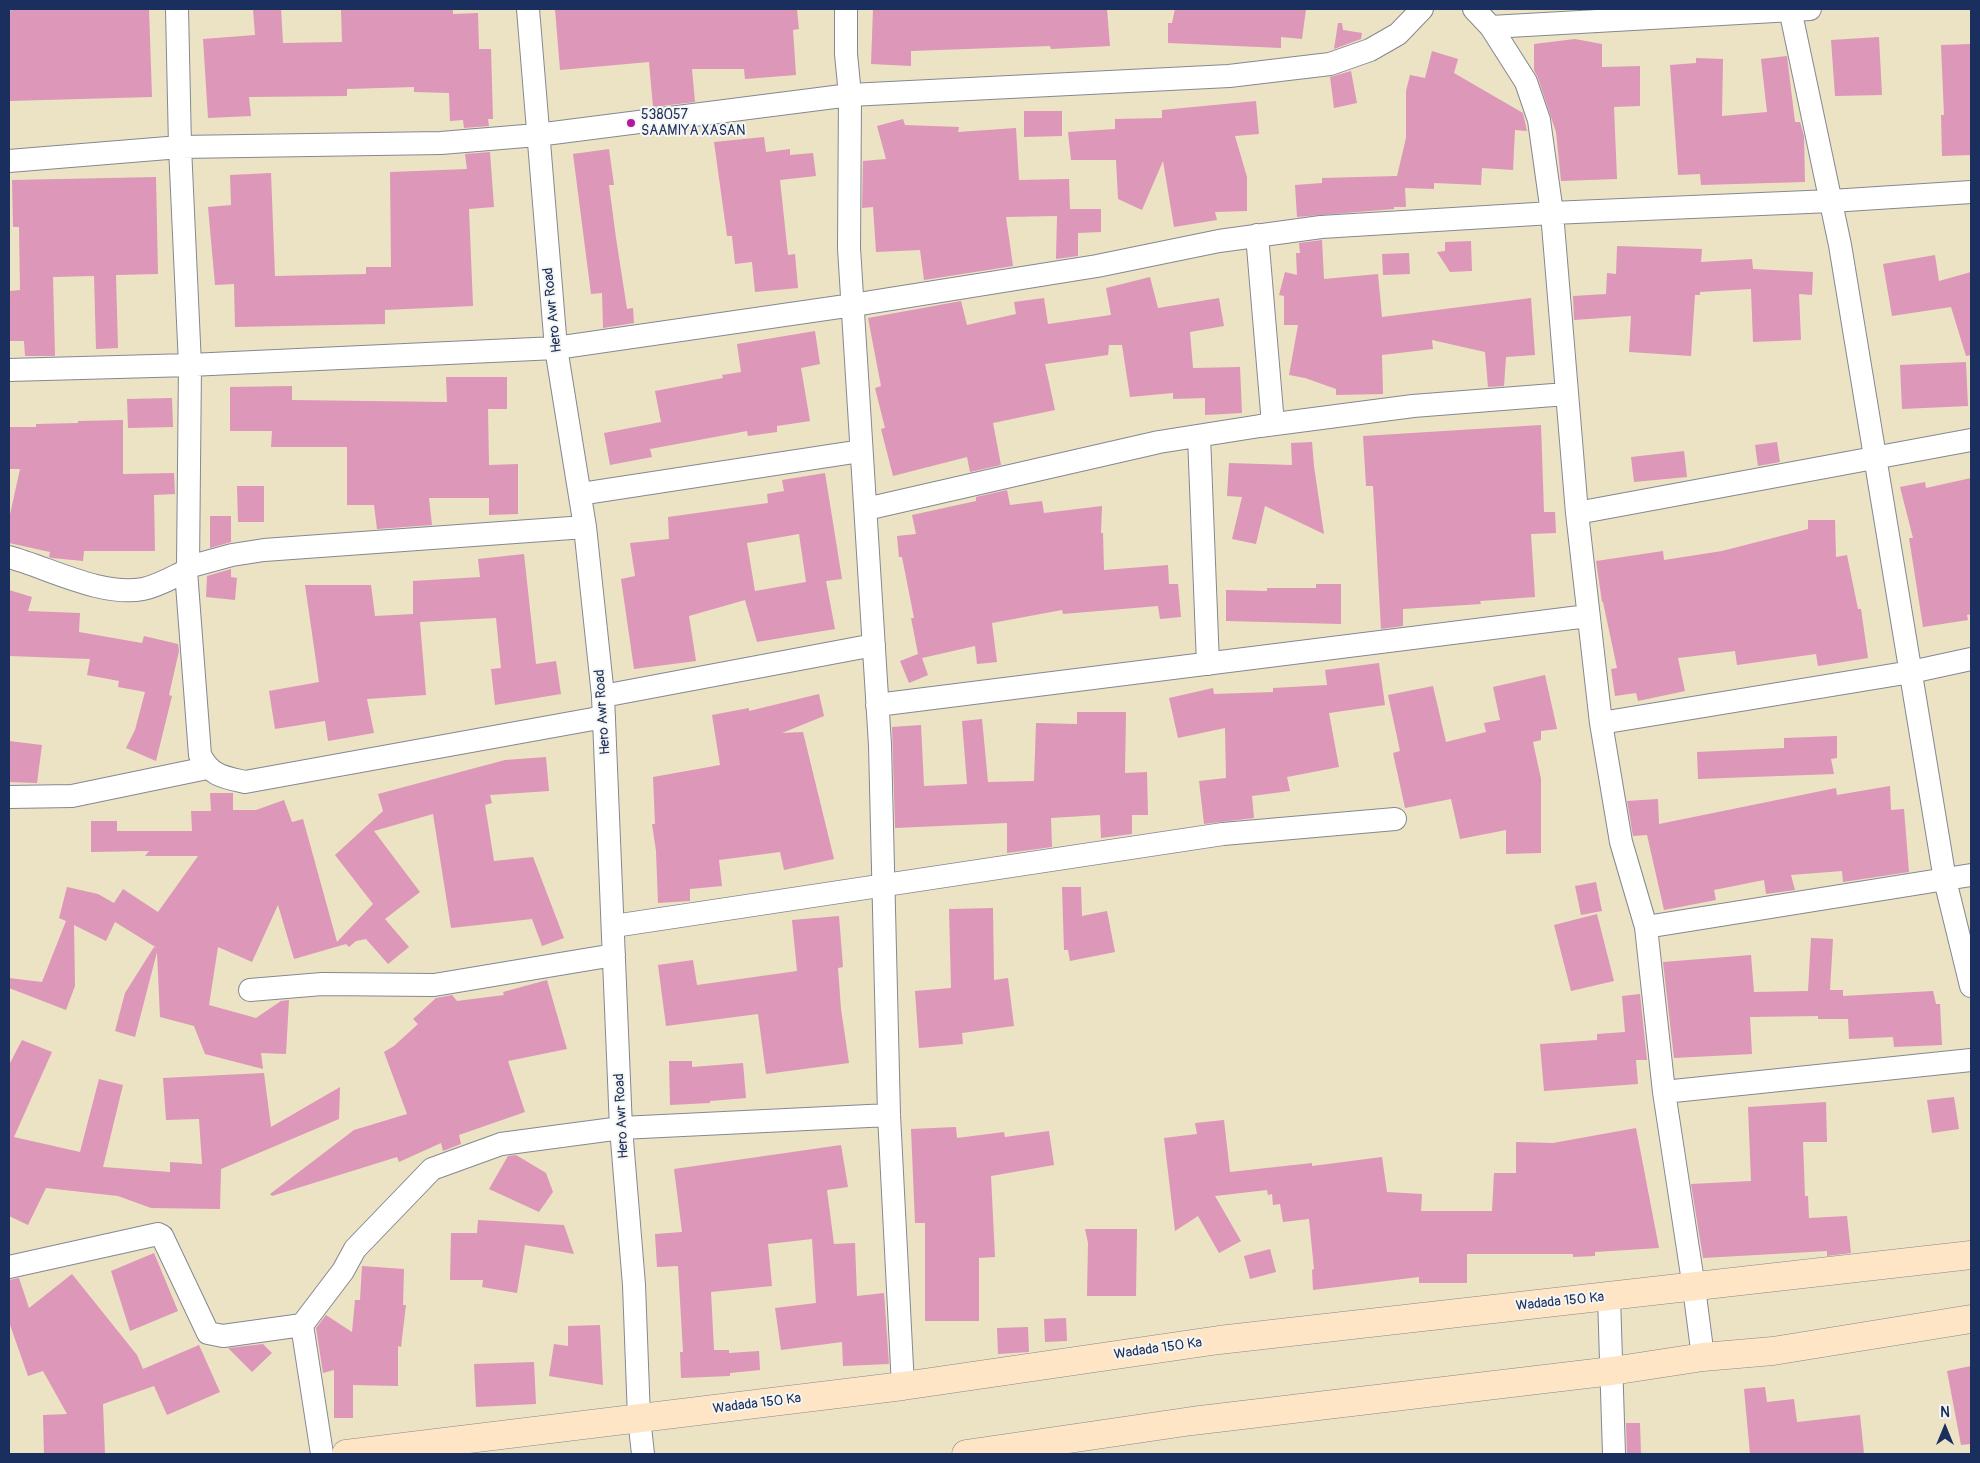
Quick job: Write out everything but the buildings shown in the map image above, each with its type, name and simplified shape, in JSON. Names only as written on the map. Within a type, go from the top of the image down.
[{"type":"street","points":[[177,9],[180,147],[190,365],[187,569],[200,756],[207,768],[219,776],[245,782],[604,706],[874,645]]},
{"type":"street","name":"Hero Awr Road","points":[[528,9],[556,348],[586,526],[604,706],[621,1128],[634,1285],[639,1418],[643,1454]]},
{"type":"street","points":[[846,9],[846,54],[850,95],[849,248],[878,704],[889,1115],[903,1386]]},
{"type":"street","points":[[9,162],[180,147],[441,143],[538,135],[850,95],[1229,76],[1330,64],[1370,50],[1398,34],[1422,9]]},
{"type":"street","points":[[1474,9],[1491,27],[1526,82],[1539,120],[1552,213],[1577,513],[1601,723],[1621,842],[1646,927],[1664,1092],[1703,1357]]},
{"type":"street","points":[[1491,27],[1547,16],[1797,10],[1875,458],[1945,880],[1971,986]]},
{"type":"street","points":[[9,370],[190,365],[556,348],[853,305],[1096,266],[1257,235],[1321,227],[1552,213],[1831,201],[1971,192]]},
{"type":"street","points":[[1257,235],[1273,424]]},
{"type":"street","points":[[866,509],[1159,442],[1273,424],[1413,406],[1566,394]]},
{"type":"street","points":[[1199,436],[1208,664]]},
{"type":"street","points":[[1577,513],[1971,440]]},
{"type":"street","points":[[580,494],[862,451]]},
{"type":"street","points":[[9,557],[101,587],[124,590],[144,589],[187,569],[232,555],[264,550],[586,526]]},
{"type":"street","points":[[878,704],[1588,616]]},
{"type":"street","points":[[1601,723],[1911,672],[1971,659]]},
{"type":"street","points":[[9,797],[72,796],[207,768]]},
{"type":"street","points":[[614,926],[1223,834],[1396,820]]},
{"type":"street","points":[[1646,927],[1971,876]]},
{"type":"street","points":[[250,990],[322,984],[434,985],[614,955]]},
{"type":"street","points":[[1664,1092],[1971,1060]]},
{"type":"street","points":[[9,1267],[158,1234],[162,1236],[208,1333],[222,1336],[302,1325],[343,1271],[355,1249],[432,1169],[501,1144],[621,1128],[889,1115]]},
{"type":"street","name":"Wadada 150 Ka","points":[[346,1454],[903,1386],[1219,1340],[1694,1288],[1971,1255]]},
{"type":"street","points":[[1609,1297],[1614,1454]]},
{"type":"street","points":[[966,1454],[1192,1420],[1612,1371],[1703,1357],[1773,1351],[1971,1319]]},
{"type":"street","points":[[302,1325],[322,1454]]},
{"type":"place","name":"538057 SAAMIYA XASAN","points":[[631,123]]}]
